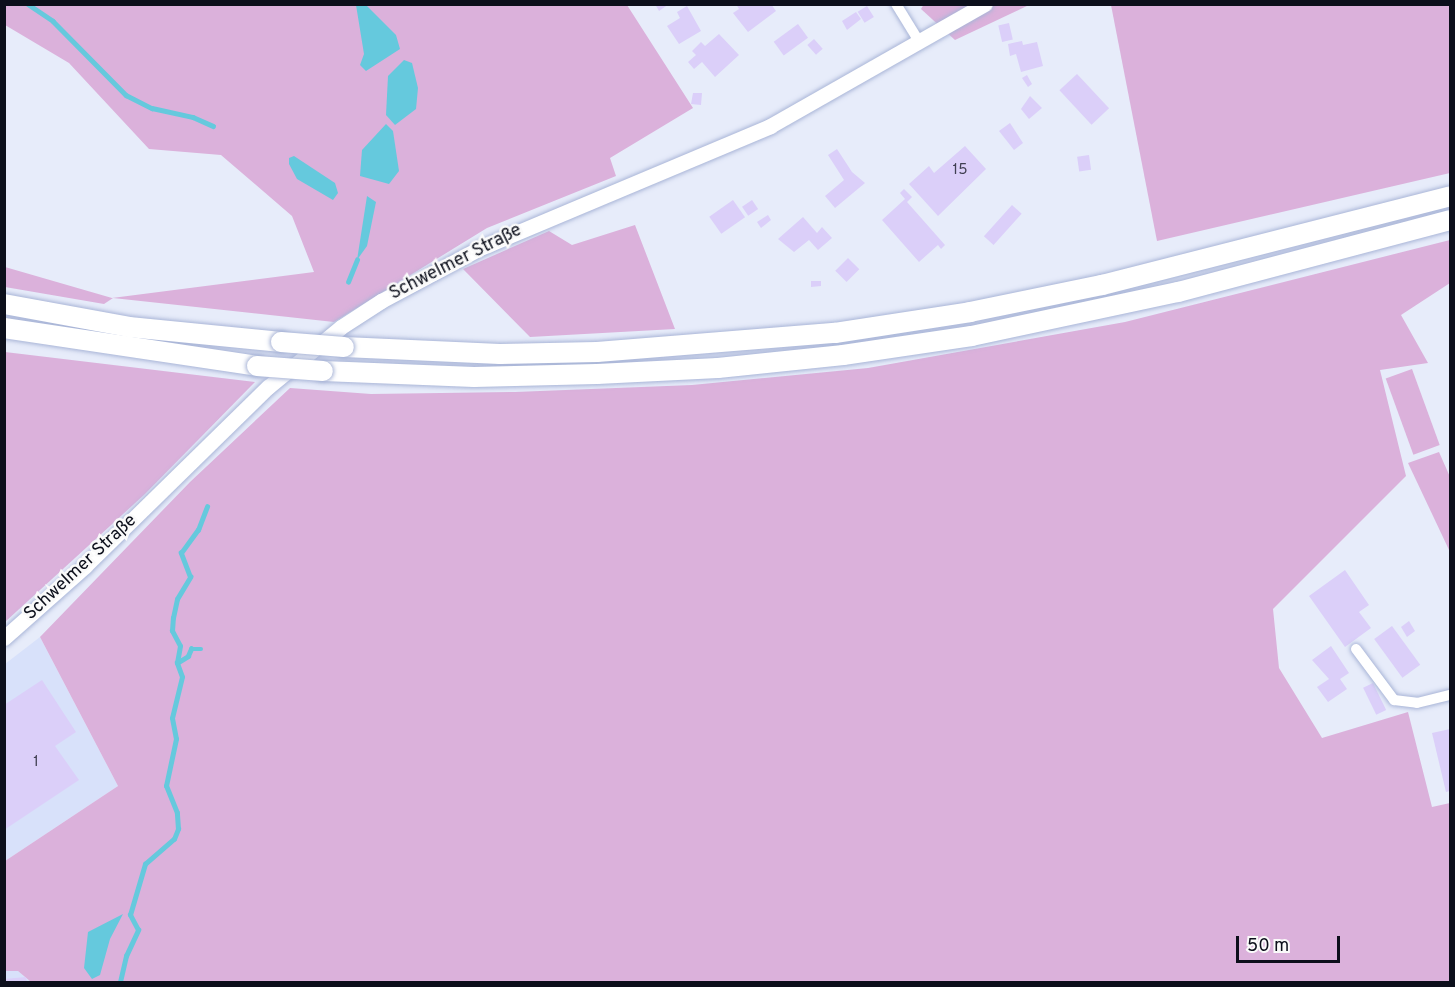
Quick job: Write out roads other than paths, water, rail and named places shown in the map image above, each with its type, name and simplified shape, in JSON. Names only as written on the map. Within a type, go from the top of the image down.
[{"type":"highway","points":[[4,304],[129,327],[281,342],[500,354],[597,352],[835,333],[970,312],[1102,285],[1450,196]]},
{"type":"highway","points":[[4,328],[257,366],[323,371],[474,377],[718,368],[843,355],[972,336],[1166,295],[1450,220]]},
{"type":"main road","name":"Schwelmer Straße","points":[[4,638],[85,566],[268,387],[341,327],[427,274],[526,228],[770,126],[920,43],[985,4]]},
{"type":"street","points":[[896,4],[920,43]]},
{"type":"street","points":[[1356,650],[1394,700],[1417,703],[1450,695]]},
{"type":"water","points":[[356,5],[366,5],[396,35],[400,49],[366,71],[360,65],[364,54]]},
{"type":"water","points":[[404,60],[412,63],[418,88],[416,109],[395,125],[386,115],[388,76]]},
{"type":"water","points":[[386,124],[393,131],[399,171],[389,184],[360,176],[362,150]]},
{"type":"water","points":[[294,156],[335,183],[338,193],[333,200],[297,179],[289,164],[289,158]]},
{"type":"water","points":[[367,196],[376,202],[367,246],[357,260]]},
{"type":"water","points":[[123,914],[110,939],[100,975],[92,979],[84,968],[88,932]]},
{"type":"waterway","points":[[28,4],[53,21],[126,95],[152,108],[193,117],[213,126]]},
{"type":"waterway","points":[[348,282],[357,260]]},
{"type":"waterway","points":[[120,982],[126,956],[138,930],[130,915],[145,864],[174,839],[178,829],[177,813],[166,786],[176,739],[172,718],[182,677],[177,663],[180,646],[172,631],[173,618],[177,599],[190,577],[181,553],[198,530],[207,507]]},
{"type":"waterway","points":[[177,663],[188,656],[191,649],[201,649]]}]
